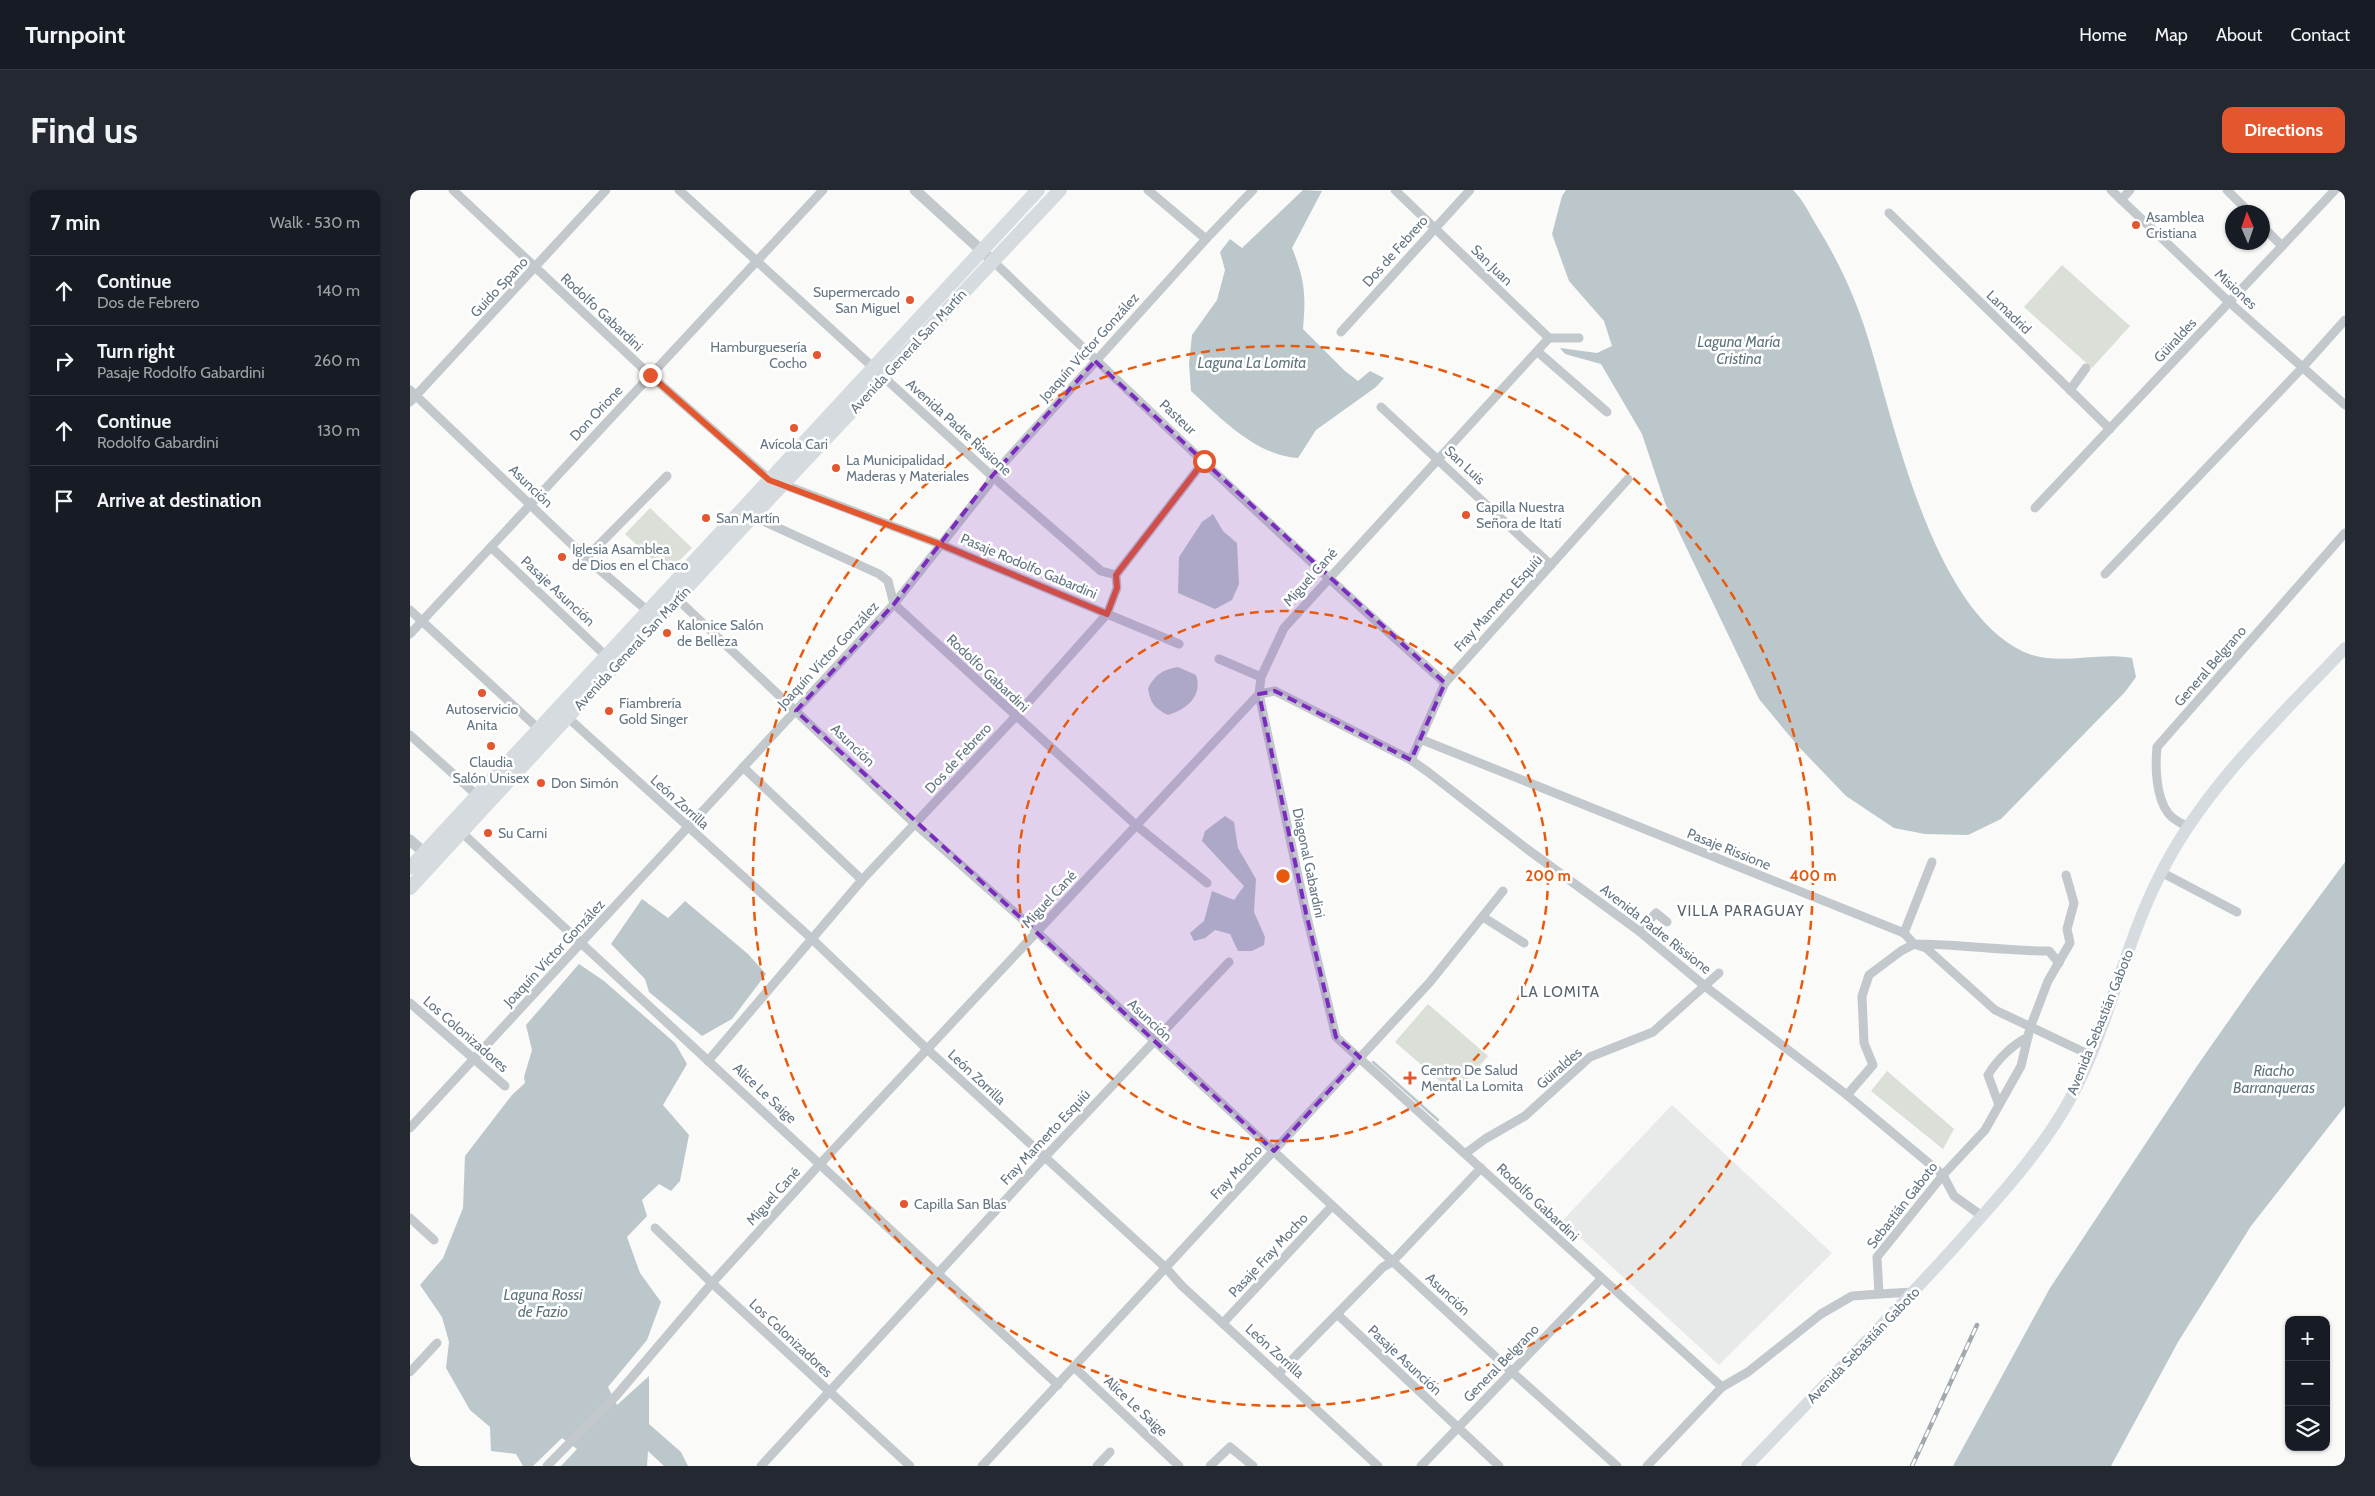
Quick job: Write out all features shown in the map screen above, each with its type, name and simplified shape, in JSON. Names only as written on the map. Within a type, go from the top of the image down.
[{"type":"main road","name":"Avenida General San Martín","points":[[747,512],[784,484],[982,250],[1038,190]]},
{"type":"main road","name":"Avenida General San Martín","points":[[410,888],[430,857],[673,595],[747,512],[769,480],[993,261],[1060,190]]},
{"type":"main road","name":"Avenida General San Martín","points":[[562,713],[606,656],[653,616]]},
{"type":"main road","name":"Avenida Sebastián Gaboto","points":[[1747,1466],[1913,1292],[2020,1174],[2062,1114],[2090,1055],[2145,906],[2161,872],[2188,827],[2242,758],[2345,648]]},
{"type":"main road","name":"Avenida General San Martín","points":[[410,868],[430,857]]},
{"type":"street","name":"Rodolfo Gabardini","points":[[453,190],[650,375],[769,480],[784,484]]},
{"type":"street","name":"Guido Spano","points":[[412,396],[535,268],[606,190]]},
{"type":"street","name":"Avenida Padre Rissione","points":[[679,190],[992,476],[1101,571],[1116,575]]},
{"type":"street","name":"Don Orione","points":[[410,634],[823,190]]},
{"type":"street","name":"Pasteur","points":[[915,190],[982,250],[1095,361],[1327,578],[1445,683]]},
{"type":"street","points":[[1148,190],[1206,239]]},
{"type":"street","name":"Joaquín Víctor González","points":[[410,1128],[894,604],[989,484],[992,476],[1206,239],[1253,190]]},
{"type":"street","name":"San Juan","points":[[1395,190],[1549,338]]},
{"type":"street","name":"Dos de Febrero","points":[[1341,332],[1470,190]]},
{"type":"street","name":"Misiones","points":[[2111,190],[2229,302],[2345,405]]},
{"type":"street","points":[[2121,200],[2130,190]]},
{"type":"street","points":[[2227,190],[2242,205]]},
{"type":"street","name":"Güiraldes","points":[[2035,508],[2335,190]]},
{"type":"street","name":"Lamadrid","points":[[1889,213],[2110,429]]},
{"type":"street","points":[[2270,234],[2282,246]]},
{"type":"street","points":[[2105,574],[2302,368],[2345,320]]},
{"type":"street","points":[[1549,338],[1579,338]]},
{"type":"street","name":"Miguel Cané","points":[[547,1466],[615,1397],[712,1284],[820,1164],[1259,694],[1261,677],[1284,628],[1327,578],[1549,338]]},
{"type":"street","points":[[1538,352],[1607,412]]},
{"type":"street","points":[[2070,390],[2086,368]]},
{"type":"street","name":"Asunción","points":[[412,396],[586,558],[653,616]]},
{"type":"street","name":"San Luis","points":[[1380,407],[1550,565]]},
{"type":"street","name":"Dos de Febrero","points":[[708,1061],[862,880],[1016,716],[1107,614],[1117,588],[1116,575],[1204,461]]},
{"type":"street","points":[[586,558],[666,476]]},
{"type":"street","name":"Fray Mamerto Esquiú","points":[[1411,760],[1445,683],[1628,479]]},
{"type":"street","name":"Pasaje Rodolfo Gabardini","points":[[784,484],[942,545],[1179,644]]},
{"type":"street","points":[[747,512],[879,574],[888,581],[894,604]]},
{"type":"street","name":"General Belgrano","points":[[2188,827],[2176,821],[2168,812],[2155,773],[2157,748],[2345,534]]},
{"type":"street","name":"Pasaje Asunción","points":[[491,547],[606,656]]},
{"type":"street","name":"Asunción","points":[[673,595],[915,824],[1037,932],[1392,1262],[1617,1466]]},
{"type":"street","name":"Rodolfo Gabardini","points":[[894,604],[1137,826],[1207,884]]},
{"type":"street","points":[[410,610],[543,733]]},
{"type":"street","points":[[1219,659],[1261,677]]},
{"type":"street","name":"Avenida Padre Rissione","points":[[1259,694],[1274,691],[1411,760],[1639,931],[1706,987],[1846,1095],[1942,1174],[1954,1196],[1982,1216]]},
{"type":"street","name":"Diagonal Gabardini","points":[[1259,694],[1306,913],[1336,1037]]},
{"type":"street","name":"León Zorrilla","points":[[562,713],[687,828],[811,938],[928,1050],[1378,1466]]},
{"type":"street","points":[[410,735],[482,800]]},
{"type":"street","name":"Pasaje Rissione","points":[[1420,739],[1904,933],[1914,944],[1926,948],[1995,1010],[2029,1032],[2090,1055]]},
{"type":"street","points":[[743,768],[862,880]]},
{"type":"street","name":"Alice Le Saige","points":[[457,828],[581,945],[1058,1385]]},
{"type":"street","points":[[410,840],[430,857]]},
{"type":"street","points":[[1904,933],[1932,862]]},
{"type":"street","points":[[2161,872],[2237,912]]},
{"type":"street","name":"Sebastián Gaboto","points":[[1879,1294],[1877,1257],[1942,1174],[1985,1130],[2021,1066],[2029,1032],[2048,981],[2070,943],[2067,930],[2074,903],[2066,875]]},
{"type":"street","name":"Fray Mocho","points":[[982,1466],[1430,982],[1503,891]]},
{"type":"street","points":[[1639,931],[1656,913],[1667,922]]},
{"type":"street","points":[[1483,917],[1524,943]]},
{"type":"street","points":[[1846,1095],[1873,1065],[1864,1043],[1862,996],[1869,975],[1900,951],[1914,944],[2049,951],[2059,963]]},
{"type":"street","name":"Fray Mamerto Esquiú","points":[[761,1466],[936,1274],[1229,962]]},
{"type":"street","name":"Güiraldes","points":[[1466,1153],[1485,1139],[1525,1116],[1590,1058],[1653,1032],[1706,987],[1719,973]]},
{"type":"street","name":"Los Colonizadores","points":[[410,1003],[505,1086]]},
{"type":"street","points":[[1999,1106],[1988,1075],[1993,1066],[2029,1032]]},
{"type":"street","name":"Rodolfo Gabardini","points":[[1336,1037],[1466,1153],[1601,1279],[1722,1386]]},
{"type":"street","points":[[1279,1373],[1383,1267],[1392,1262],[1481,1168]]},
{"type":"street","name":"Pasaje Fray Mocho","points":[[1223,1323],[1332,1206]]},
{"type":"street","points":[[410,1218],[434,1240]]},
{"type":"street","name":"Los Colonizadores","points":[[655,1228],[712,1284],[910,1466]]},
{"type":"street","name":"General Belgrano","points":[[1421,1466],[1601,1279]]},
{"type":"street","points":[[1647,1466],[1722,1386],[1748,1372],[1821,1314],[1852,1296],[1913,1292]]},
{"type":"street","name":"Pasaje Asunción","points":[[1337,1314],[1499,1466]]},
{"type":"street","points":[[410,1372],[437,1343]]},
{"type":"street","name":"Alice Le Saige","points":[[1074,1368],[1178,1466]]},
{"type":"street","points":[[1210,1466],[1230,1447],[1253,1466]]},
{"type":"street","points":[[1097,1466],[1110,1452]]},
{"type":"highlighted area","points":[[1095,361],[1445,683],[1411,760],[1275,691],[1259,694],[1306,913],[1336,1037],[1360,1057],[1274,1151],[796,711],[894,604],[992,476]]},
{"type":"shaded area","points":[[2062,265],[2130,326],[2092,368],[2024,307]]},
{"type":"shaded area","points":[[650,508],[692,548],[667,573],[625,534]]},
{"type":"shaded area","points":[[1428,1004],[1488,1056],[1455,1094],[1395,1042]]},
{"type":"shaded area","points":[[1887,1071],[1954,1129],[1943,1149],[1871,1091]]},
{"type":"shaded area","points":[[1672,1105],[1832,1253],[1719,1365],[1562,1221]]},
{"type":"water","name":"Laguna La Lomita","points":[[1303,190],[1322,191],[1292,248],[1300,269],[1304,288],[1303,329],[1345,371],[1358,381],[1370,371],[1384,378],[1376,387],[1316,430],[1298,458],[1282,455],[1253,443],[1227,424],[1191,391],[1189,364],[1192,335],[1217,300],[1225,270],[1220,252],[1230,239],[1242,248]]},
{"type":"water","name":"Laguna María Cristina","points":[[1566,190],[1793,190],[1804,203],[1826,241],[1852,295],[1868,338],[1905,465],[1922,512],[1942,557],[1965,598],[1992,630],[2024,652],[2037,656],[2064,659],[2105,656],[2132,658],[2136,677],[2125,692],[2001,819],[1968,835],[1925,834],[1894,828],[1846,796],[1798,746],[1759,699],[1665,503],[1642,434],[1601,364],[1565,354],[1560,348],[1597,353],[1612,346],[1604,321],[1569,281],[1552,234],[1562,196]]},
{"type":"water","points":[[1213,514],[1223,531],[1237,543],[1239,584],[1232,600],[1215,609],[1178,593],[1179,557],[1202,522]]},
{"type":"water","points":[[1178,667],[1196,675],[1197,689],[1192,701],[1168,715],[1154,705],[1148,688],[1160,673]]},
{"type":"water","points":[[1225,816],[1234,822],[1238,848],[1256,879],[1254,912],[1265,937],[1264,945],[1252,951],[1238,951],[1230,934],[1215,930],[1205,938],[1194,941],[1190,933],[1204,921],[1212,891],[1234,900],[1244,886],[1202,841],[1205,831]]},
{"type":"water","name":"Riacho Barranqueras","points":[[2345,862],[2345,1106],[2251,1226],[2178,1342],[2111,1466],[1953,1466],[2050,1288],[2197,1066],[2253,986]]},
{"type":"water","points":[[642,899],[668,918],[685,901],[748,954],[766,974],[732,1019],[702,1036],[649,992],[645,979],[611,944]]},
{"type":"water","name":"Laguna Rossi de Fazio","points":[[579,964],[604,981],[675,1043],[687,1064],[663,1105],[689,1135],[680,1181],[671,1191],[659,1184],[642,1200],[647,1216],[627,1237],[640,1273],[661,1302],[647,1340],[608,1387],[617,1405],[649,1376],[649,1424],[681,1452],[688,1466],[664,1466],[648,1451],[647,1466],[561,1466],[577,1449],[562,1438],[533,1466],[523,1466],[516,1454],[491,1451],[490,1427],[470,1410],[446,1368],[449,1342],[442,1317],[420,1285],[443,1258],[463,1208],[465,1156],[512,1095],[525,1083],[524,1077],[532,1050],[526,1025]]},
{"type":"waterway","points":[[1373,1062],[1438,1120]]},
{"type":"railway","points":[[1912,1466],[1977,1325]]},
{"type":"place","name":"Asamblea Cristiana","points":[[2136,225]]},
{"type":"place","name":"Supermercado San Miguel","points":[[910,300]]},
{"type":"place","name":"Hamburguesería Cocho","points":[[817,355]]},
{"type":"place","name":"Avícola Cari","points":[[794,428]]},
{"type":"place","name":"La Municipalidad Maderas y Materiales","points":[[836,468]]},
{"type":"place","name":"Capilla Nuestra Señora de Itatí","points":[[1466,515]]},
{"type":"place","name":"San Martín","points":[[706,518]]},
{"type":"place","name":"Iglesia Asamblea de Dios en el Chaco","points":[[562,557]]},
{"type":"place","name":"Kalonice Salón de Belleza","points":[[667,633]]},
{"type":"place","name":"Autoservicio Anita","points":[[482,693]]},
{"type":"place","name":"Fiambrería Gold Singer","points":[[609,711]]},
{"type":"place","name":"Claudia Salón Unisex","points":[[491,746]]},
{"type":"place","name":"Don Simón","points":[[541,783]]},
{"type":"place","name":"Su Carni","points":[[488,833]]},
{"type":"place","name":"Centro De Salud Mental La Lomita","points":[[1410,1078]]},
{"type":"place","name":"Capilla San Blas","points":[[904,1204]]},
{"type":"district","name":"VILLA PARAGUAY","points":[[1741,911]]},
{"type":"district","name":"LA LOMITA","points":[[1560,992]]},
{"type":"route","points":[[650,375],[769,480],[784,484],[942,545],[1107,614],[1117,588],[1116,575],[1204,461]]}]
